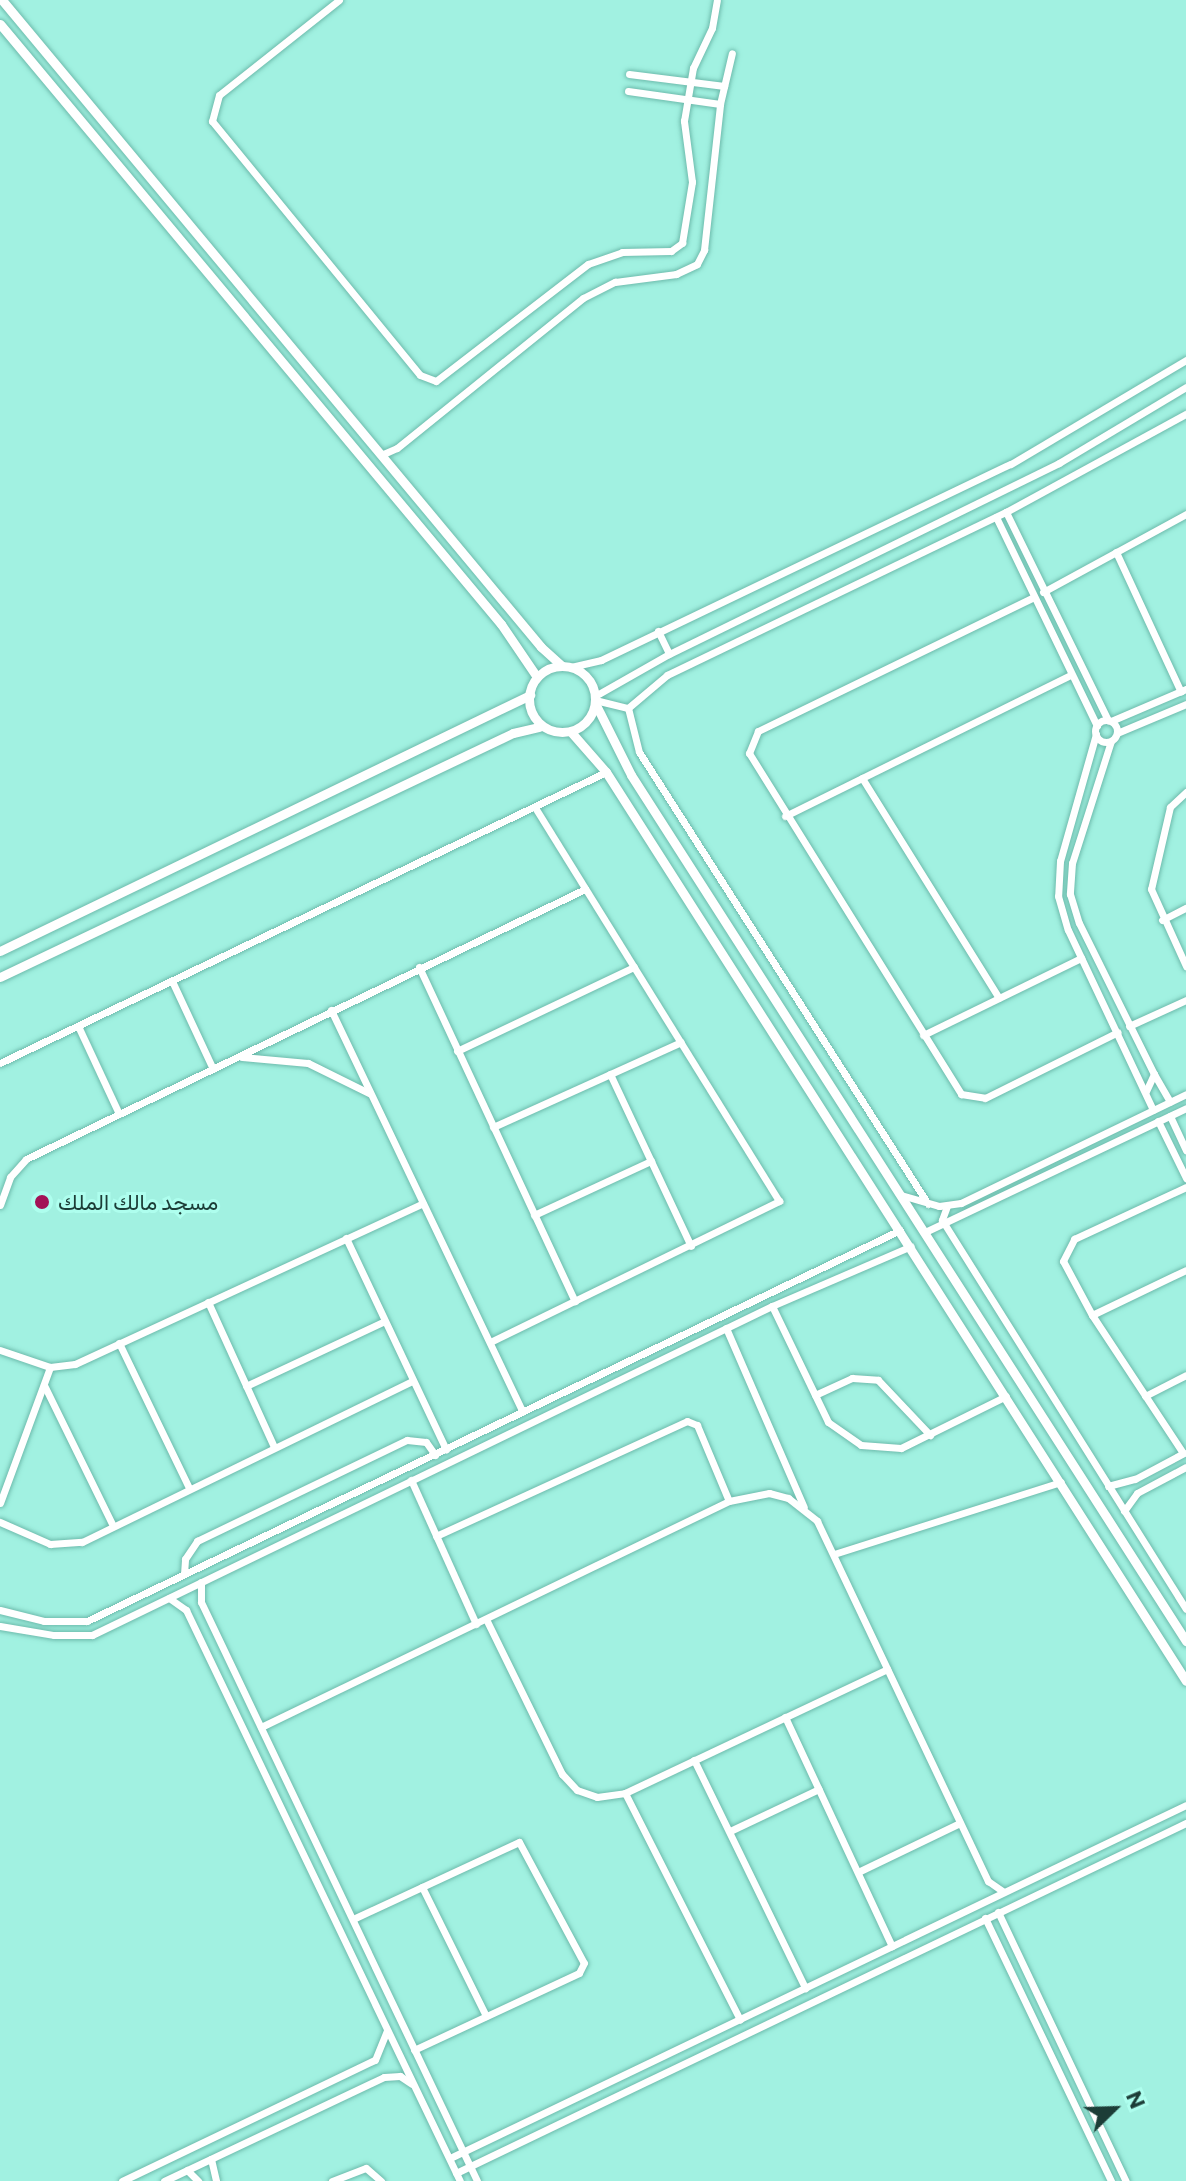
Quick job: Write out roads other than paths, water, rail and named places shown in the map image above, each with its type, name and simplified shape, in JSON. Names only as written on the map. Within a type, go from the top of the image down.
[{"type":"street","points":[[2,0],[513,612],[567,666],[588,678],[595,700],[631,775],[1186,1641]]},
{"type":"street","points":[[339,0],[219,95],[212,121],[427,380],[444,378],[588,264],[622,252],[666,252],[679,246],[686,234],[692,182],[684,133],[690,83],[717,0]]},
{"type":"street","points":[[0,24],[501,624],[537,677]]},
{"type":"street","points":[[381,455],[397,448],[583,298],[615,282],[676,274],[697,264],[706,242],[720,104],[732,53]]},
{"type":"street","points":[[629,74],[724,86]]},
{"type":"street","points":[[628,91],[720,104]]},
{"type":"street","points":[[265,342],[278,331]]},
{"type":"street","points":[[539,727],[530,695],[537,677],[567,666],[601,660],[1011,464],[1186,360]]},
{"type":"street","points":[[571,732],[588,721],[595,700],[669,654],[1059,463],[1186,387]]},
{"type":"street","points":[[628,708],[667,675],[1006,512],[1186,414]]},
{"type":"street","points":[[1006,512],[1043,592],[1117,733]]},
{"type":"street","points":[[1043,592],[1186,514]]},
{"type":"street","points":[[996,517],[1096,730],[1111,741]]},
{"type":"street","points":[[1116,552],[1184,690],[1110,721],[1096,730],[1058,873],[1060,908],[1153,1110]]},
{"type":"street","points":[[1034,597],[758,731],[750,741],[750,759],[961,1094],[980,1100],[1118,1032]]},
{"type":"street","points":[[501,624],[513,612]]},
{"type":"street","points":[[658,631],[669,654]]},
{"type":"street","points":[[785,816],[1070,675]]},
{"type":"street","points":[[0,951],[530,695]]},
{"type":"street","points":[[595,700],[628,708]]},
{"type":"street","points":[[1170,1102],[1079,923],[1070,894],[1072,863],[1111,741],[1117,733],[1186,704]]},
{"type":"street","points":[[628,708],[639,752],[928,1204]]},
{"type":"street","points":[[0,977],[486,745],[539,727],[571,732],[606,772],[1186,1681]]},
{"type":"street","points":[[0,1063],[606,772]]},
{"type":"street","points":[[862,778],[999,998]]},
{"type":"street","points":[[1186,792],[1170,807],[1151,882],[1162,920],[1186,966]]},
{"type":"street","points":[[490,1342],[776,1206],[779,1198],[535,807]]},
{"type":"street","points":[[0,1205],[10,1177],[26,1159],[585,889]]},
{"type":"street","points":[[1162,920],[1186,908]]},
{"type":"street","points":[[923,1035],[1081,958]]},
{"type":"street","points":[[419,967],[575,1301]]},
{"type":"street","points":[[457,1051],[634,967]]},
{"type":"street","points":[[172,981],[213,1069]]},
{"type":"street","points":[[1129,1026],[1186,1000]]},
{"type":"street","points":[[331,1010],[523,1412]]},
{"type":"street","points":[[78,1026],[119,1114]]},
{"type":"street","points":[[493,1127],[681,1042]]},
{"type":"street","points":[[238,1057],[308,1063],[371,1094]]},
{"type":"street","points":[[610,1074],[691,1246]]},
{"type":"street","points":[[1146,1091],[1154,1074]]},
{"type":"street","points":[[1186,1094],[947,1206],[942,1212],[944,1223],[1186,1609]]},
{"type":"street","points":[[925,1232],[1186,1108]]},
{"type":"street","points":[[1170,1116],[1186,1150]]},
{"type":"street","points":[[1158,1121],[1186,1178]]},
{"type":"street","points":[[1081,1145],[1086,1156]]},
{"type":"street","points":[[534,1215],[651,1161]]},
{"type":"street","points":[[1108,1486],[1130,1481],[1184,1453],[1064,1268],[1070,1243],[1186,1187]]},
{"type":"street","points":[[901,1195],[928,1204],[947,1206]]},
{"type":"street","points":[[0,1350],[50,1367],[75,1364],[423,1203]]},
{"type":"street","points":[[0,1610],[44,1621],[87,1621],[900,1230]]},
{"type":"street","points":[[346,1238],[446,1450]]},
{"type":"street","points":[[0,1626],[54,1635],[92,1635],[772,1306],[911,1246]]},
{"type":"street","points":[[855,1254],[861,1266]]},
{"type":"street","points":[[1092,1315],[1186,1270]]},
{"type":"street","points":[[208,1302],[274,1447]]},
{"type":"street","points":[[772,1306],[828,1422],[861,1445],[901,1448],[1006,1396]]},
{"type":"street","points":[[246,1386],[385,1321]]},
{"type":"street","points":[[726,1328],[804,1507],[834,1554],[988,1881],[1004,1892]]},
{"type":"street","points":[[119,1343],[189,1488]]},
{"type":"street","points":[[0,1503],[50,1367]]},
{"type":"street","points":[[1145,1396],[1186,1375]]},
{"type":"street","points":[[815,1395],[852,1378],[878,1380],[930,1435]]},
{"type":"street","points":[[0,1522],[50,1544],[66,1545],[113,1526],[412,1381]]},
{"type":"street","points":[[44,1385],[113,1526]]},
{"type":"street","points":[[436,1536],[687,1421],[697,1425],[729,1501]]},
{"type":"street","points":[[184,1574],[185,1559],[197,1541],[407,1440],[426,1442],[435,1455]]},
{"type":"street","points":[[1053,1469],[1071,1460]]},
{"type":"street","points":[[1124,1511],[1137,1493],[1186,1467]]},
{"type":"street","points":[[411,1480],[476,1624]]},
{"type":"street","points":[[1130,1481],[1137,1493]]},
{"type":"street","points":[[834,1554],[1061,1482]]},
{"type":"street","points":[[372,1485],[377,1496]]},
{"type":"street","points":[[261,1727],[729,1501],[769,1493],[804,1507]]},
{"type":"street","points":[[201,1582],[201,1602],[477,2181]]},
{"type":"street","points":[[169,1598],[186,1610],[458,2177],[470,2166],[1186,1823]]},
{"type":"street","points":[[486,1619],[566,1780],[597,1797],[625,1793],[887,1669]]},
{"type":"street","points":[[785,1717],[892,1946]]},
{"type":"street","points":[[694,1760],[805,1988]]},
{"type":"street","points":[[730,1831],[819,1789]]},
{"type":"street","points":[[625,1793],[740,2020]]},
{"type":"street","points":[[450,2158],[1186,1805]]},
{"type":"street","points":[[858,1872],[960,1823]]},
{"type":"street","points":[[353,1919],[519,1842],[584,1963],[579,1973],[414,2050]]},
{"type":"street","points":[[1057,1867],[1064,1881]]},
{"type":"street","points":[[986,1900],[988,1881]]},
{"type":"street","points":[[422,1887],[486,2016]]},
{"type":"street","points":[[998,1912],[1126,2181]]},
{"type":"street","points":[[985,1918],[1111,2181]]},
{"type":"street","points":[[122,2181],[375,2060],[387,2029]]},
{"type":"street","points":[[692,2043],[698,2057]]},
{"type":"street","points":[[1052,2059],[1065,2053]]},
{"type":"street","points":[[164,2181],[384,2077],[400,2076],[414,2085]]},
{"type":"street","points":[[303,2094],[311,2112]]},
{"type":"street","points":[[211,2159],[216,2181]]},
{"type":"street","points":[[332,2181],[366,2168],[381,2181]]},
{"type":"street","points":[[187,2170],[198,2181]]},
{"type":"place","name":"مسجد مالك الملك","points":[[42,1202]]}]
